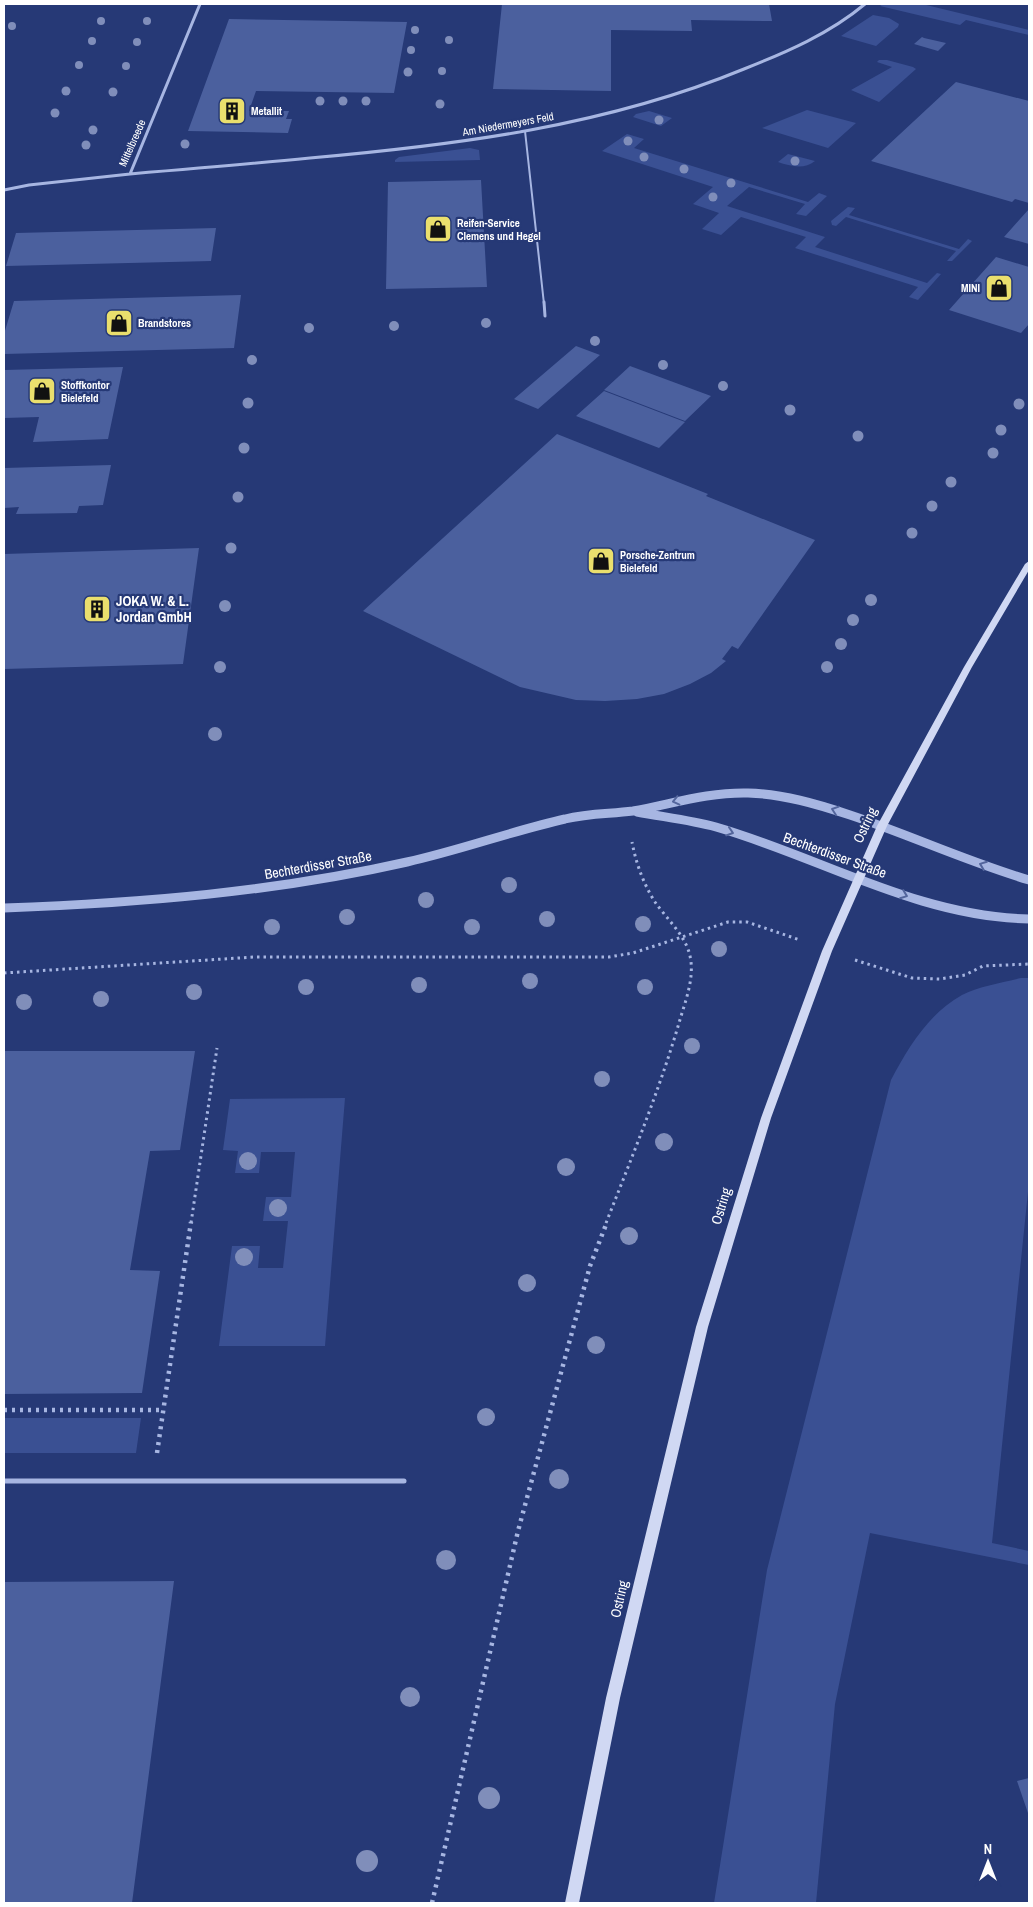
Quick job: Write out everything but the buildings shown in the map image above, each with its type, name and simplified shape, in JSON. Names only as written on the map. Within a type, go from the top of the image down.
[{"type":"main road","name":"Ostring","points":[[572,1903],[645,1560],[702,1326],[763,1128],[827,951],[882,826],[963,675],[1029,564]]},
{"type":"street","name":"Mittelbreede","points":[[4,190],[29,185],[130,174],[200,4]]},
{"type":"street","name":"Am Niedermeyers Feld","points":[[130,174],[391,150],[525,131],[640,106],[694,90],[737,74],[797,47],[845,19],[865,4]]},
{"type":"street","name":"Bechterdisser Straße","points":[[4,908],[107,904],[182,898],[266,888],[388,866],[593,813],[631,811],[704,795],[749,793],[807,801],[882,826],[992,869],[1029,880]]},
{"type":"street","name":"Bechterdisser Straße","points":[[631,811],[715,827],[927,903],[960,912],[999,919],[1029,919]]},
{"type":"lane","points":[[525,131],[545,316]]},
{"type":"lane","points":[[4,1481],[404,1481]]},
{"type":"path","points":[[432,1903],[518,1531],[566,1350],[590,1266],[667,1064],[688,994],[692,968],[690,954],[681,937],[654,900],[637,867],[632,844],[631,811]]},
{"type":"path","points":[[4,973],[254,957],[609,957],[633,953],[728,922],[747,922],[775,930],[827,951],[912,978],[940,979],[965,975],[983,966],[1029,964]]},
{"type":"path","points":[[153,1481],[217,1048]]},
{"type":"path","points":[[4,1410],[164,1410]]},
{"type":"shaded area","points":[[883,4],[922,4],[1029,30],[1029,35],[966,20],[960,25],[880,6]]},
{"type":"shaded area","points":[[873,15],[889,18],[899,24],[898,27],[876,46],[841,36]]},
{"type":"shaded area","points":[[879,60],[887,60],[916,69],[879,102],[851,90],[892,67],[877,62]]},
{"type":"shaded area","points":[[807,110],[856,123],[828,148],[762,128]]},
{"type":"shaded area","points":[[649,111],[672,118],[661,126],[633,117],[636,114]]},
{"type":"shaded area","points":[[627,134],[644,139],[634,148],[808,202],[819,193],[827,196],[806,216],[796,214],[805,204],[749,187],[727,206],[825,237],[815,247],[927,283],[937,273],[941,274],[918,300],[909,297],[918,287],[795,248],[806,237],[741,217],[721,235],[702,229],[719,213],[693,204],[713,187],[602,151]]},
{"type":"shaded area","points":[[470,148],[479,150],[480,160],[395,162],[399,157]]},
{"type":"shaded area","points":[[788,154],[815,161],[806,166],[792,166],[778,162]]},
{"type":"shaded area","points":[[848,207],[855,208],[849,215],[959,249],[968,239],[972,241],[952,261],[947,261],[956,251],[846,217],[836,226],[832,225],[831,221]]},
{"type":"shaded area","points":[[1021,978],[1029,978],[1029,1182],[992,1543],[1029,1551],[1029,1565],[870,1533],[835,1704],[816,1903],[714,1903],[767,1570],[891,1080],[904,1056],[920,1033],[950,1003],[976,989]]},
{"type":"shaded area","points":[[345,1098],[325,1346],[219,1346],[232,1246],[260,1246],[258,1268],[283,1268],[288,1221],[263,1221],[266,1197],[291,1197],[295,1152],[261,1152],[259,1173],[235,1173],[238,1151],[223,1150],[230,1099]]},
{"type":"shaded area","points":[[4,1418],[141,1418],[136,1453],[4,1453]]},
{"type":"place","name":"Metallit","points":[[232,111]]},
{"type":"place","name":"Reifen-Service Clemens und Hegel","points":[[438,229]]},
{"type":"place","name":"MINI","points":[[999,288]]},
{"type":"place","name":"Brandstores","points":[[119,323]]},
{"type":"place","name":"Stoffkontor Bielefeld","points":[[42,391]]},
{"type":"place","name":"Porsche-Zentrum Bielefeld","points":[[601,561]]},
{"type":"place","name":"JOKA W. & L. Jordan GmbH","points":[[97,609]]}]
